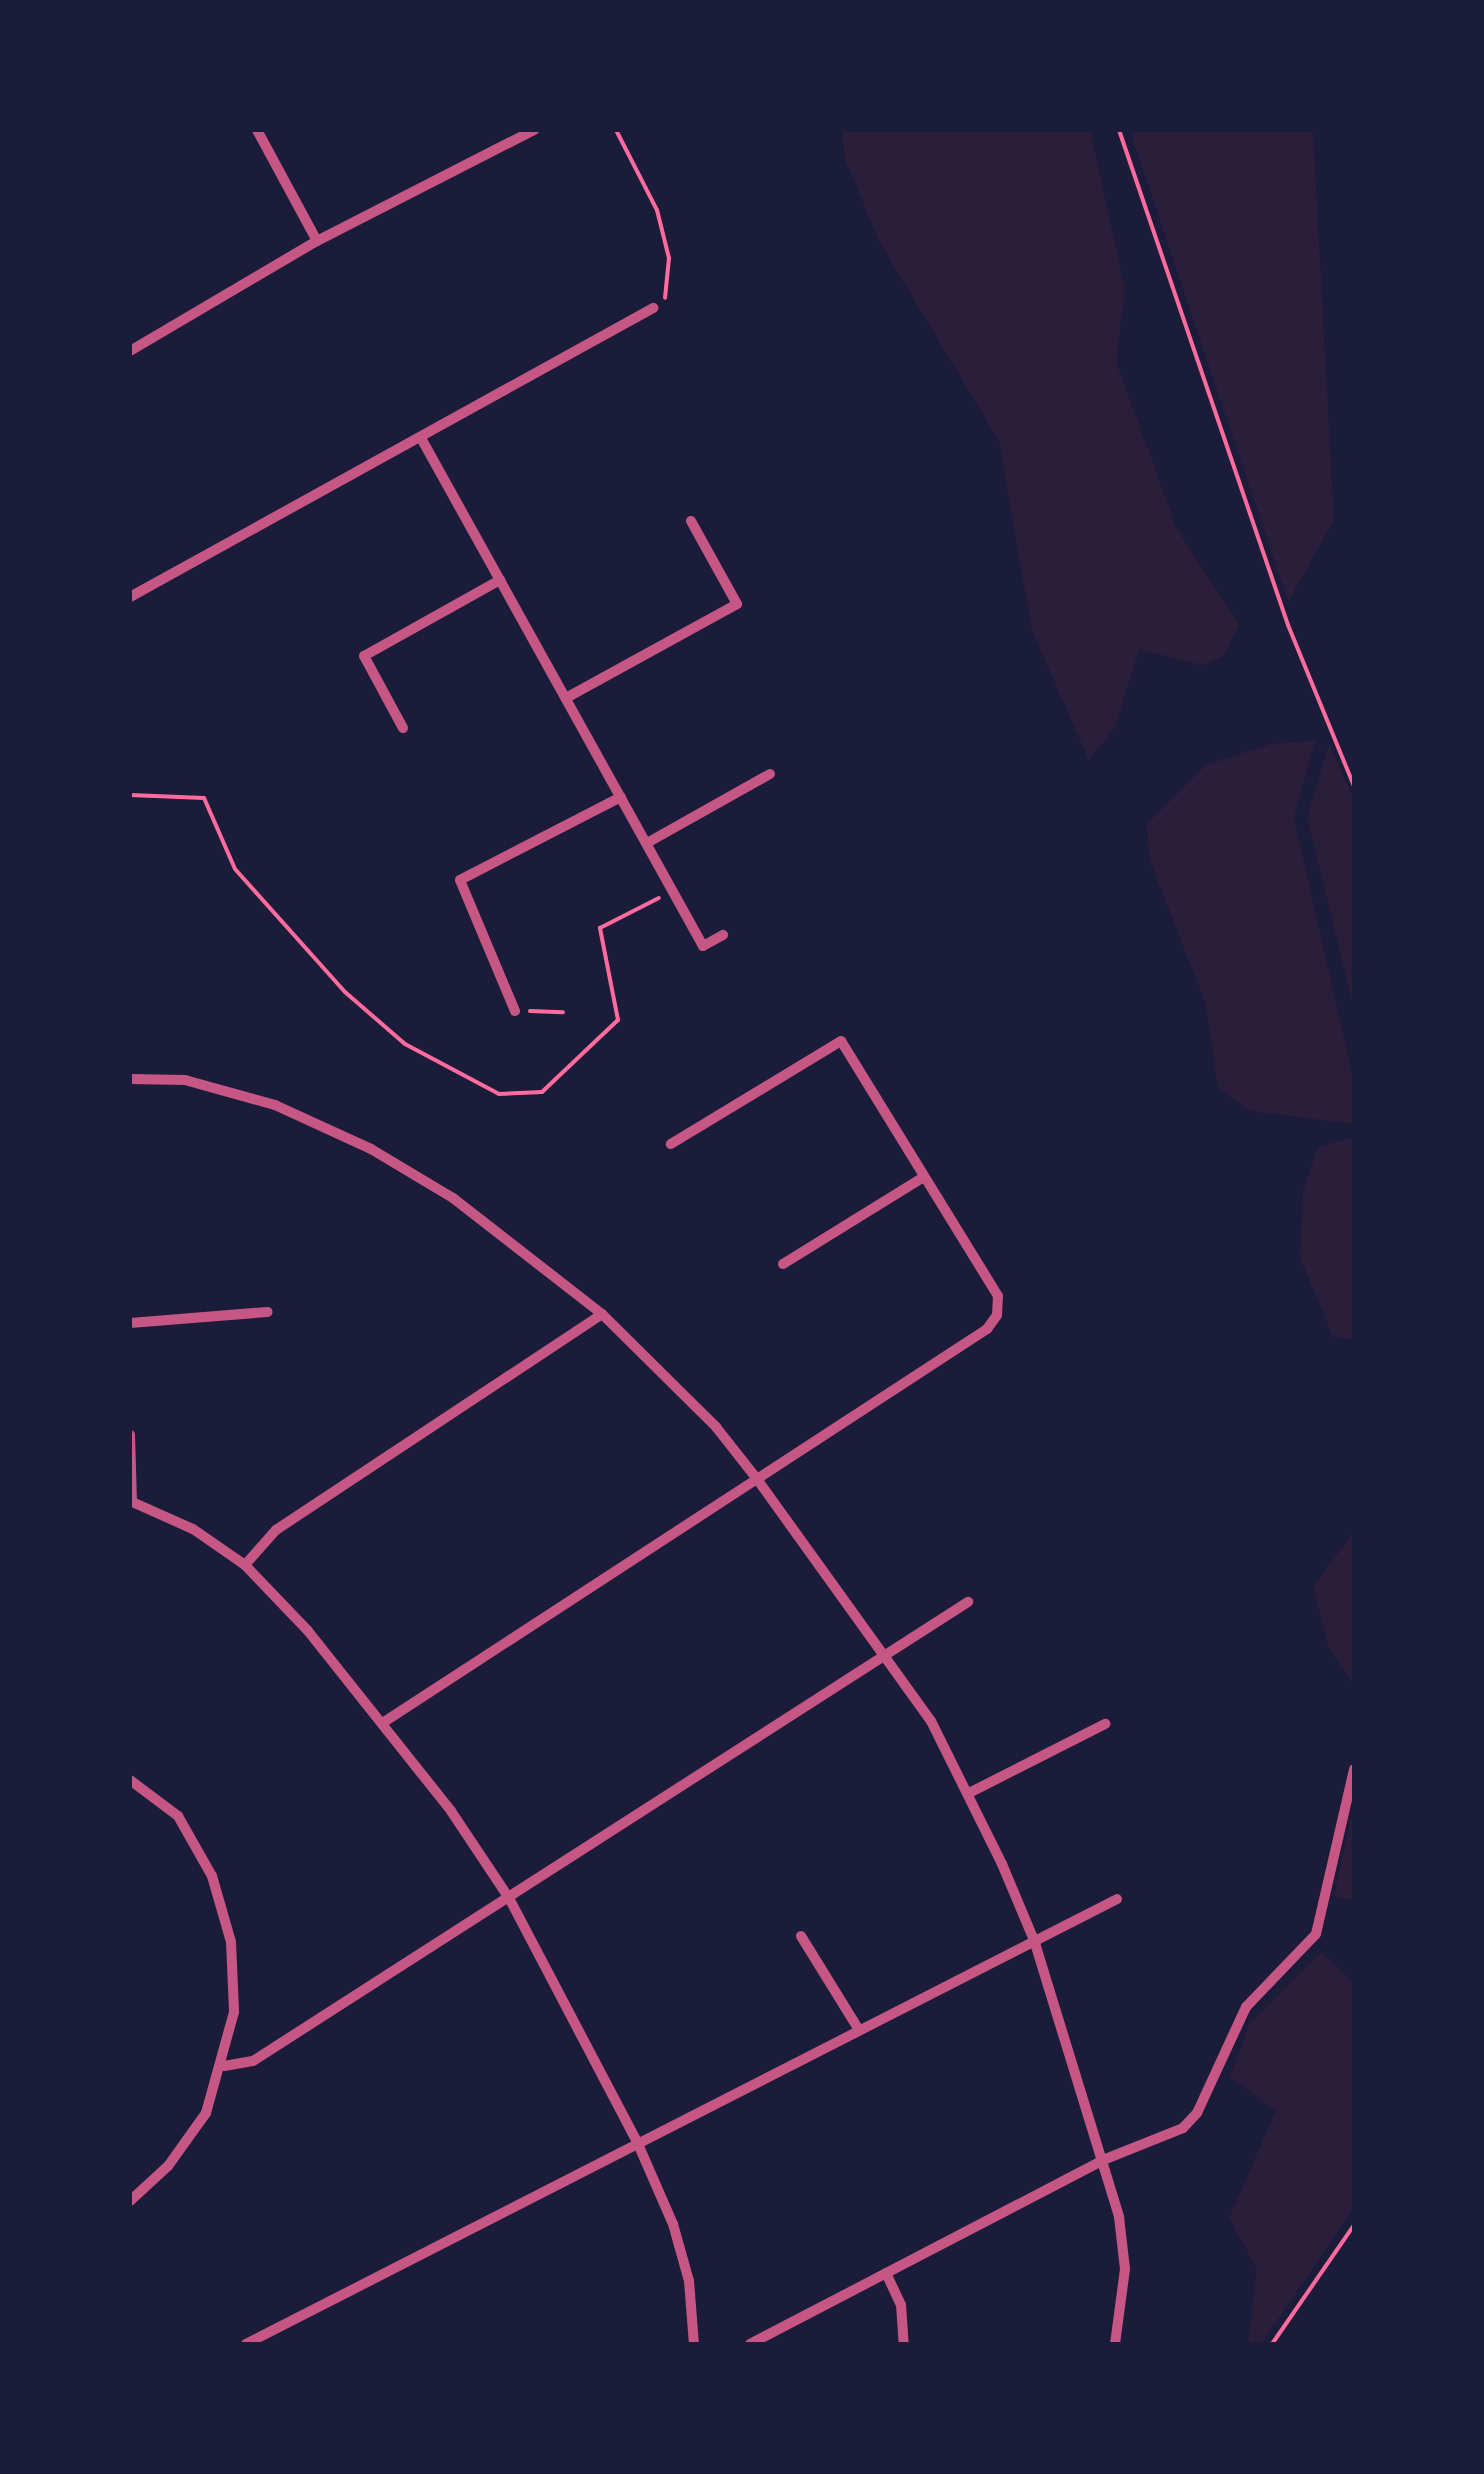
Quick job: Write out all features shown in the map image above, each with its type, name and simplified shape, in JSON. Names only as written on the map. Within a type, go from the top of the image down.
[{"type":"street","points":[[257,130],[317,241]]},
{"type":"street","points":[[130,351],[317,241],[534,130]]},
{"type":"street","points":[[130,597],[652,308]]},
{"type":"street","points":[[422,438],[703,946],[723,934]]},
{"type":"street","points":[[566,698],[737,604],[692,521]]},
{"type":"street","points":[[403,728],[364,656],[500,580]]},
{"type":"street","points":[[647,844],[770,774]]},
{"type":"street","points":[[515,1011],[460,880],[621,797]]},
{"type":"street","points":[[384,1722],[987,1330],[998,1314],[998,1296],[841,1041],[671,1144]]},
{"type":"street","points":[[130,1078],[226,1088],[370,1149],[498,1228],[602,1314],[716,1428],[757,1479],[886,1655],[969,1792],[1034,1940],[1103,2160],[1124,2243],[1115,2344]]},
{"type":"street","points":[[784,1264],[922,1178]]},
{"type":"street","points":[[130,1324],[268,1312]]},
{"type":"street","points":[[245,1565],[276,1530],[602,1314]]},
{"type":"street","points":[[130,1435],[131,1502],[193,1528],[245,1565],[384,1722],[509,1898],[638,2144],[674,2224],[689,2282],[694,2344]]},
{"type":"street","points":[[224,2066],[253,2061],[968,1602]]},
{"type":"street","points":[[969,1792],[1105,1724]]},
{"type":"street","points":[[750,2344],[1103,2160],[1162,2138],[1197,2113],[1246,2007],[1316,1934],[1354,1769]]},
{"type":"street","points":[[130,1780],[178,1816],[225,1909],[234,2012],[224,2066],[190,2140],[130,2200]]},
{"type":"street","points":[[246,2344],[1118,1899]]},
{"type":"street","points":[[801,1936],[859,2030]]},
{"type":"street","points":[[886,2273],[901,2305],[904,2344]]},
{"type":"path","points":[[616,130],[657,210],[669,258],[666,298],[652,308]]},
{"type":"path","points":[[1119,130],[1288,626],[1354,786]]},
{"type":"path","points":[[130,795],[204,798],[235,869],[345,992],[405,1044],[511,1096],[542,1092],[618,1020],[600,928],[672,891]]},
{"type":"path","points":[[515,1011],[563,1012]]},
{"type":"path","points":[[1272,2344],[1354,2225]]},
{"type":"shaded area","points":[[842,130],[1090,130],[1125,289],[1116,362],[1177,529],[1239,625],[1223,657],[1202,665],[1139,649],[1115,727],[1089,760],[1032,631],[999,441],[880,243],[845,159]]},
{"type":"shaded area","points":[[1130,130],[1313,130],[1334,520],[1288,602]]},
{"type":"shaded area","points":[[1315,741],[1294,818],[1354,1083],[1354,1124],[1250,1111],[1218,1088],[1206,1005],[1149,858],[1147,824],[1206,765],[1270,744]]},
{"type":"shaded area","points":[[1329,744],[1354,800],[1354,1008],[1307,818]]},
{"type":"shaded area","points":[[1354,1137],[1354,1339],[1333,1337],[1300,1257],[1303,1192],[1318,1147]]},
{"type":"shaded area","points":[[1354,1531],[1354,1684],[1328,1646],[1313,1587]]},
{"type":"shaded area","points":[[1354,1804],[1354,1900],[1334,1896]]},
{"type":"shaded area","points":[[1321,1952],[1354,1983],[1354,2208],[1261,2344],[1248,2344],[1257,2269],[1229,2218],[1276,2111],[1230,2077],[1250,2023]]}]
